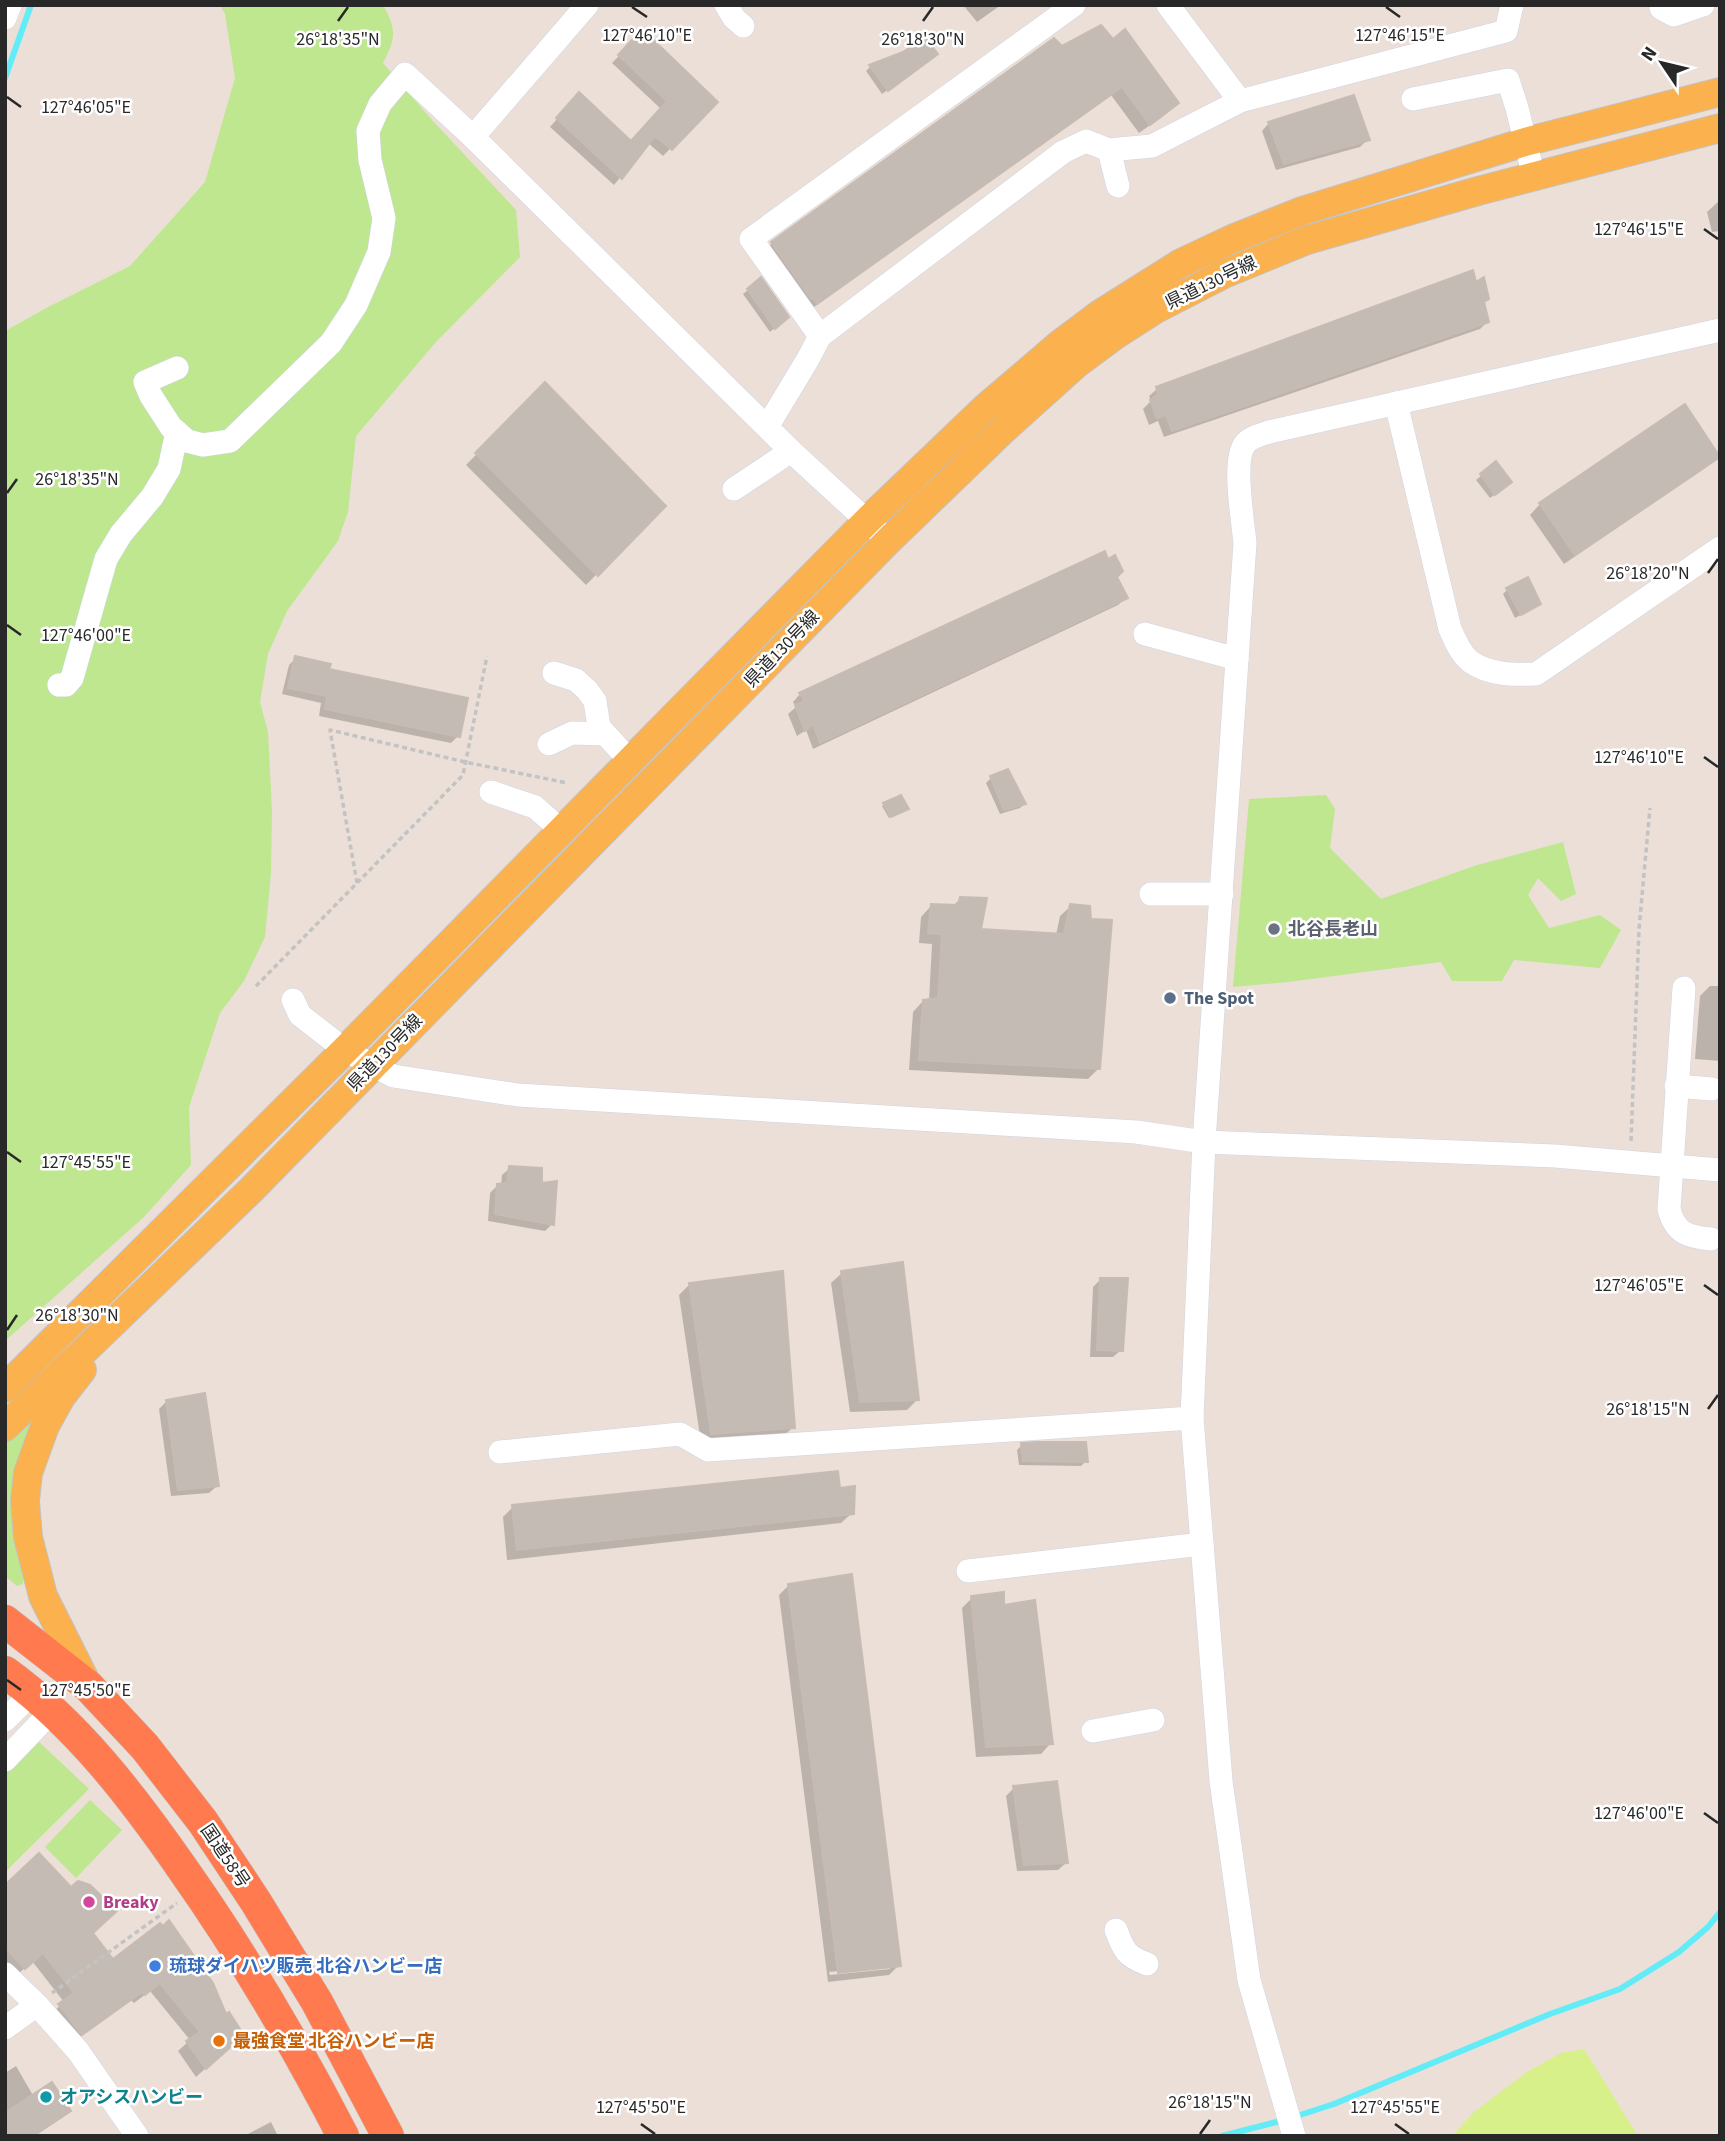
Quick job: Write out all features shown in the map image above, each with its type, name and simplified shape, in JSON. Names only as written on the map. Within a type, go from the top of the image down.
[{"type":"highway","name":"国道58号","points":[[5,1621],[88,1686],[145,1747],[203,1822],[317,2002],[388,2136]]},
{"type":"highway","points":[[5,1672],[42,1702],[99,1760],[146,1817],[213,1911],[301,2057],[343,2136]]},
{"type":"main road","name":"県道130号線","points":[[5,1388],[345,1051],[867,521],[984,409],[1060,344],[1100,314],[1181,263],[1302,211],[1525,142],[1720,92]]},
{"type":"main road","name":"県道130号線","points":[[5,1427],[251,1190],[888,541],[1003,430],[1075,365],[1114,335],[1156,309],[1226,273],[1307,240],[1478,191],[1720,128]]},
{"type":"main road","points":[[5,1368],[80,1300],[132,1262]]},
{"type":"main road","points":[[88,1686],[43,1595],[28,1536],[25,1501],[28,1473],[45,1426],[61,1397],[142,1293]]},
{"type":"street","points":[[5,18],[10,5]]},
{"type":"street","points":[[473,137],[587,5]]},
{"type":"street","points":[[726,5],[734,19],[743,26]]},
{"type":"street","points":[[820,336],[751,239],[1074,5]]},
{"type":"street","points":[[1168,5],[1240,102]]},
{"type":"street","points":[[767,426],[820,336],[1063,152],[1086,141],[1109,150],[1152,146],[1240,102],[1506,31],[1511,5]]},
{"type":"street","points":[[1661,8],[1674,15],[1703,5]]},
{"type":"street","points":[[177,368],[145,382],[171,427],[187,441],[203,445],[230,441],[331,343],[356,305],[379,252],[384,218],[370,160],[368,131],[380,104],[405,74],[888,541]]},
{"type":"street","points":[[1413,99],[1508,80],[1534,177]]},
{"type":"street","points":[[1109,150],[1118,186]]},
{"type":"street","points":[[1294,2136],[1249,1980],[1221,1781],[1192,1418],[1204,1142],[1245,543],[1238,461],[1245,444],[1269,432],[1720,330]]},
{"type":"street","points":[[1396,403],[1450,629],[1470,661],[1486,669],[1499,674],[1536,674],[1720,548]]},
{"type":"street","points":[[59,685],[66,685],[72,678],[106,559],[121,534],[152,497],[169,469],[177,432]]},
{"type":"street","points":[[734,489],[792,451]]},
{"type":"street","points":[[1145,634],[1237,659]]},
{"type":"street","points":[[554,673],[576,680],[587,690],[595,701],[599,727],[630,761]]},
{"type":"street","points":[[549,744],[572,733],[603,733]]},
{"type":"street","points":[[491,792],[535,807],[561,830]]},
{"type":"street","points":[[1151,894],[1222,894]]},
{"type":"street","points":[[1684,988],[1670,1209],[1672,1223],[1683,1233],[1711,1239]]},
{"type":"street","points":[[293,1000],[300,1016],[345,1051],[393,1076],[518,1095],[1136,1132],[1204,1142],[1555,1156],[1720,1170]]},
{"type":"street","points":[[1676,1086],[1712,1089]]},
{"type":"street","points":[[500,1452],[680,1434],[708,1450],[1192,1418]]},
{"type":"street","points":[[968,1571],[1202,1544]]},
{"type":"street","points":[[5,1720],[42,1702]]},
{"type":"street","points":[[5,1760],[42,1702]]},
{"type":"street","points":[[1093,1731],[1153,1720]]},
{"type":"street","points":[[1116,1930],[1123,1950],[1132,1959],[1147,1964]]},
{"type":"street","points":[[5,1974],[78,2051],[137,2136]]},
{"type":"street","points":[[5,2028],[37,2005]]},
{"type":"path","points":[[256,986],[463,775],[487,656]]},
{"type":"path","points":[[357,883],[330,730],[567,783]]},
{"type":"path","points":[[1631,1146],[1639,929],[1650,808]]},
{"type":"path","points":[[37,2005],[181,1900]]},
{"type":"green space","points":[[220,5],[383,5],[391,21],[393,34],[383,63],[516,210],[520,257],[436,342],[356,436],[348,512],[338,541],[287,611],[268,654],[260,702],[268,732],[272,811],[271,873],[265,937],[244,981],[220,1013],[189,1107],[191,1165],[144,1217],[5,1341],[5,331],[130,266],[205,182],[235,78],[225,14]]},
{"type":"green space","points":[[1326,795],[1335,809],[1330,848],[1381,899],[1477,865],[1563,842],[1576,894],[1561,901],[1538,878],[1528,895],[1549,928],[1600,915],[1621,930],[1600,968],[1514,960],[1502,981],[1452,981],[1441,962],[1233,987],[1249,799]]},
{"type":"green space","points":[[39,1409],[23,1584],[17,1586],[5,1576],[5,1443]]},
{"type":"green space","points":[[36,1739],[89,1789],[5,1872],[5,1771]]},
{"type":"green space","points":[[90,1800],[122,1830],[76,1878],[45,1847]]},
{"type":"green space","points":[[1584,2049],[1638,2136],[1452,2136],[1474,2112],[1527,2072],[1561,2053]]},
{"type":"building","points":[[1101,25],[1113,39],[1125,29],[1179,103],[1150,125],[1122,87],[817,304],[811,299],[771,242],[1054,38],[1062,46]]},
{"type":"building","points":[[642,29],[718,102],[672,150],[655,136],[622,179],[556,118],[579,92],[631,141],[667,101],[618,55]]},
{"type":"building","points":[[925,37],[938,54],[888,91],[869,65],[903,52]]},
{"type":"building","points":[[1354,95],[1370,140],[1284,164],[1268,122]]},
{"type":"building","points":[[1473,270],[1476,282],[1484,277],[1489,299],[1484,302],[1489,322],[1172,431],[1166,415],[1157,418],[1150,400],[1158,395],[1156,387]]},
{"type":"building","points":[[761,277],[789,317],[775,329],[747,289]]},
{"type":"building","points":[[545,382],[666,506],[598,576],[475,453]]},
{"type":"building","points":[[1685,404],[1720,457],[1575,555],[1539,503]]},
{"type":"building","points":[[1496,461],[1512,482],[1495,495],[1480,474]]},
{"type":"building","points":[[1105,551],[1108,559],[1115,555],[1123,571],[1117,577],[1128,598],[820,743],[813,724],[805,731],[795,705],[805,701],[799,693]]},
{"type":"building","points":[[1528,577],[1541,604],[1521,615],[1506,588]]},
{"type":"building","points":[[295,656],[331,664],[329,669],[468,698],[460,737],[325,709],[327,696],[288,688]]},
{"type":"building","points":[[1008,769],[1026,804],[1004,810],[990,776]]},
{"type":"building","points":[[901,795],[909,809],[891,817],[883,803]]},
{"type":"building","points":[[960,897],[987,898],[981,929],[1064,934],[1070,904],[1090,906],[1091,919],[1112,920],[1100,1069],[919,1060],[923,1000],[938,998],[942,934],[928,933],[931,904],[958,905]]},
{"type":"building","points":[[509,1166],[542,1168],[542,1183],[557,1181],[554,1225],[495,1214],[497,1184],[507,1183]]},
{"type":"building","points":[[903,1262],[919,1400],[860,1402],[841,1271]]},
{"type":"building","points":[[783,1271],[795,1428],[711,1434],[689,1283]]},
{"type":"building","points":[[1100,1278],[1128,1278],[1123,1351],[1097,1350]]},
{"type":"building","points":[[205,1393],[219,1486],[178,1490],[166,1400]]},
{"type":"building","points":[[1086,1442],[1088,1462],[1023,1461],[1021,1443]]},
{"type":"building","points":[[838,1471],[840,1488],[855,1486],[854,1514],[517,1550],[512,1505]]},
{"type":"building","points":[[852,1574],[901,1966],[838,1973],[788,1584]]},
{"type":"building","points":[[1004,1592],[1004,1605],[1035,1600],[1053,1744],[986,1747],[971,1596]]},
{"type":"building","points":[[1057,1781],[1068,1863],[1024,1865],[1013,1786]]},
{"type":"building","points":[[39,1853],[71,1887],[78,1881],[90,1885],[117,1911],[93,1933],[113,1959],[160,1923],[163,1926],[169,1920],[213,1983],[226,2014],[229,2012],[244,2035],[206,2069],[186,2041],[200,2032],[160,1983],[145,1995],[142,1992],[82,2035],[58,2004],[74,1993],[43,1953],[25,1969],[5,1947],[5,1885]]},
{"type":"building","name":"オアシスハンビー","points":[[52,2082],[71,2111],[33,2136],[5,2136],[5,2113]]},
{"type":"waterway","points":[[5,78],[31,5]]},
{"type":"waterway","points":[[1294,2117],[1334,2104],[1550,2014],[1620,1989],[1679,1952],[1708,1927],[1720,1912]]},
{"type":"waterway","points":[[1222,2136],[1284,2120]]},
{"type":"place","name":"北谷長老山","points":[[1274,929]]},
{"type":"place","name":"The Spot","points":[[1170,998]]},
{"type":"place","name":"Breaky","points":[[89,1902]]},
{"type":"place","name":"琉球ダイハツ販売 北谷ハンビー店","points":[[155,1966]]},
{"type":"place","name":"最強食堂 北谷ハンビー店","points":[[219,2041]]},
{"type":"place","name":"オアシスハンビー","points":[[46,2097]]}]
